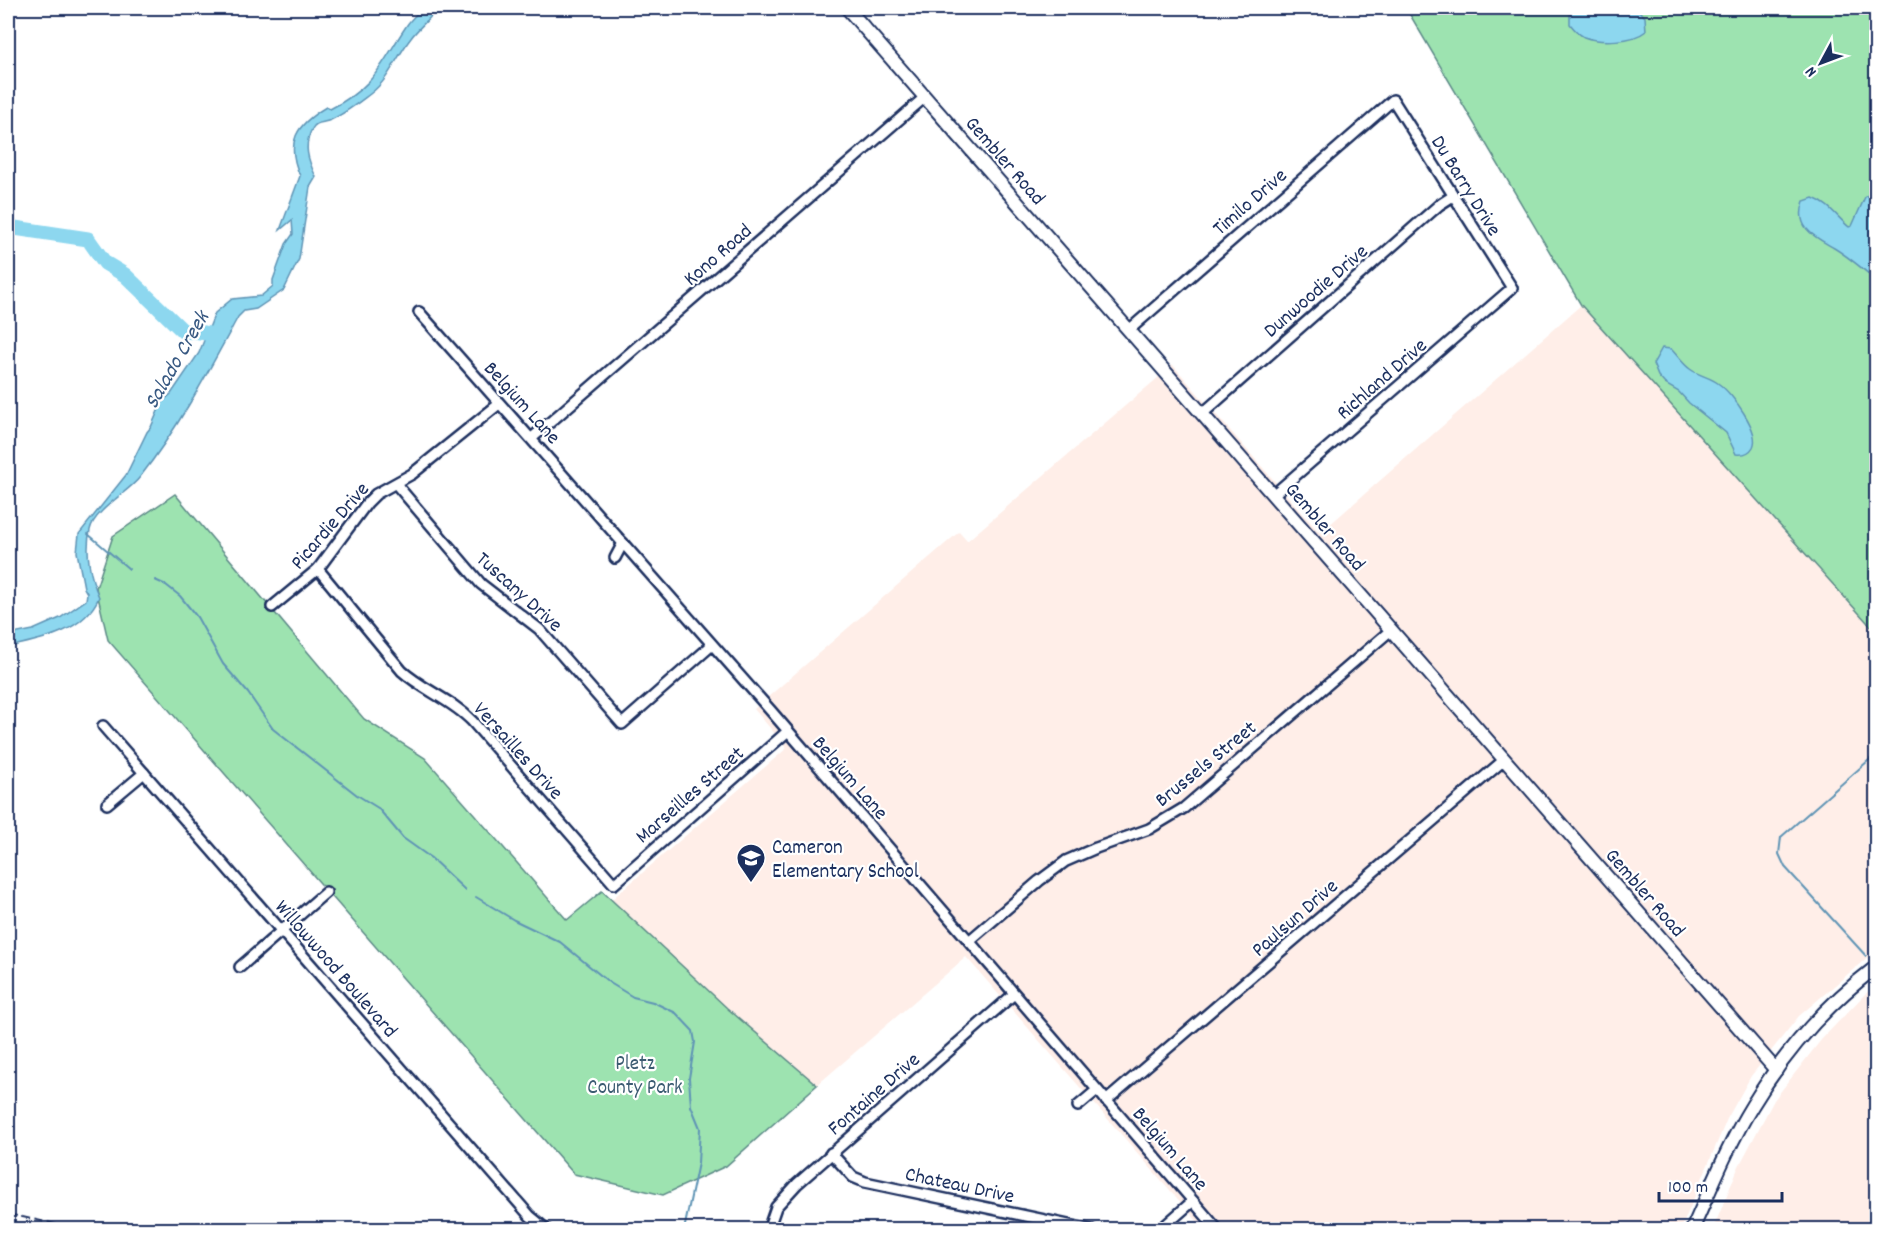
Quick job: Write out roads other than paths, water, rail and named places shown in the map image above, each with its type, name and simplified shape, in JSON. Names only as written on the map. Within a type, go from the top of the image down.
[{"type":"main road","name":"Gembler Road","points":[[846,8],[1776,1071]]},
{"type":"main road","points":[[1692,1230],[1752,1105],[1776,1071],[1822,1015],[1876,967]]},
{"type":"street","name":"Kono Road","points":[[532,438],[925,97]]},
{"type":"street","name":"Timilo Drive","points":[[1129,330],[1393,100]]},
{"type":"street","name":"Du Barry Drive","points":[[1393,100],[1512,288]]},
{"type":"street","name":"Dunwoodie Drive","points":[[1202,414],[1453,196]]},
{"type":"street","name":"Richland Drive","points":[[1273,495],[1512,288]]},
{"type":"street","name":"Belgium Lane","points":[[419,312],[788,731],[1218,1230]]},
{"type":"street","name":"Picardie Drive","points":[[272,607],[318,569],[376,494],[396,484],[438,454],[499,404]]},
{"type":"street","name":"Tuscany Drive","points":[[396,484],[481,584],[539,629],[622,724],[712,645]]},
{"type":"street","points":[[615,558],[623,543]]},
{"type":"street","name":"Versailles Drive","points":[[318,569],[402,671],[464,713],[614,885]]},
{"type":"street","name":"Brussels Street","points":[[969,941],[1052,870],[1066,861],[1149,829],[1184,808],[1391,630]]},
{"type":"street","name":"Willowwood Boulevard","points":[[103,726],[530,1216],[547,1230]]},
{"type":"street","name":"Marseilles Street","points":[[614,885],[788,731]]},
{"type":"street","name":"Paulsun Drive","points":[[1106,1101],[1504,760]]},
{"type":"street","points":[[107,804],[144,773]]},
{"type":"street","points":[[240,967],[326,892]]},
{"type":"street","name":"Fontaine Drive","points":[[768,1230],[780,1200],[1014,994]]},
{"type":"street","points":[[1078,1106],[1097,1089]]},
{"type":"street","name":"Chateau Drive","points":[[831,1153],[853,1177],[873,1185],[1092,1230]]},
{"type":"street","points":[[1160,1230],[1193,1202]]},
{"type":"water","points":[[422,8],[438,8],[411,38],[377,88],[344,113],[317,124],[309,135],[308,153],[316,177],[310,187],[299,259],[284,290],[256,309],[244,311],[238,317],[168,439],[135,483],[105,508],[93,523],[90,530],[88,556],[99,597],[92,609],[83,619],[60,632],[8,647],[8,635],[33,630],[60,618],[86,600],[87,593],[77,552],[79,534],[126,475],[162,402],[171,394],[199,353],[215,313],[232,299],[261,296],[273,286],[286,244],[293,234],[292,220],[280,230],[300,176],[294,153],[296,136],[307,121],[316,114],[326,107],[330,109],[346,100],[368,82]]},
{"type":"water","points":[[1570,8],[1636,8],[1645,17],[1646,31],[1640,35],[1616,40],[1584,37],[1570,24]]},
{"type":"water","points":[[1876,190],[1876,280],[1850,259],[1808,231],[1802,218],[1802,210],[1804,201],[1813,198],[1828,207],[1849,227],[1852,226],[1865,197]]},
{"type":"water","points":[[1662,348],[1671,349],[1690,369],[1716,382],[1731,396],[1744,413],[1753,432],[1753,447],[1750,451],[1736,454],[1726,433],[1658,376],[1653,364]]},
{"type":"waterway","name":"Salado Creek","points":[[8,227],[88,239],[105,263],[125,275],[184,332],[194,331],[215,335]]},
{"type":"waterway","points":[[88,534],[129,569]]},
{"type":"waterway","points":[[155,580],[180,596],[197,617],[223,664],[248,693],[273,729],[357,795],[378,808],[403,838],[431,858],[465,890]]},
{"type":"waterway","points":[[1866,956],[1785,867],[1779,854],[1781,837],[1876,754]]},
{"type":"waterway","points":[[476,897],[514,920],[560,942],[610,983],[633,997],[653,1002],[676,1013],[693,1031],[695,1042],[689,1078],[691,1106],[700,1128],[698,1163],[684,1230]]},
{"type":"railway","points":[[8,1214],[84,1230]]},
{"type":"place","name":"Cameron Elementary School","points":[[751,884]]},
{"type":"park label","name":"Pletz County Park","points":[[635,1074]]}]
